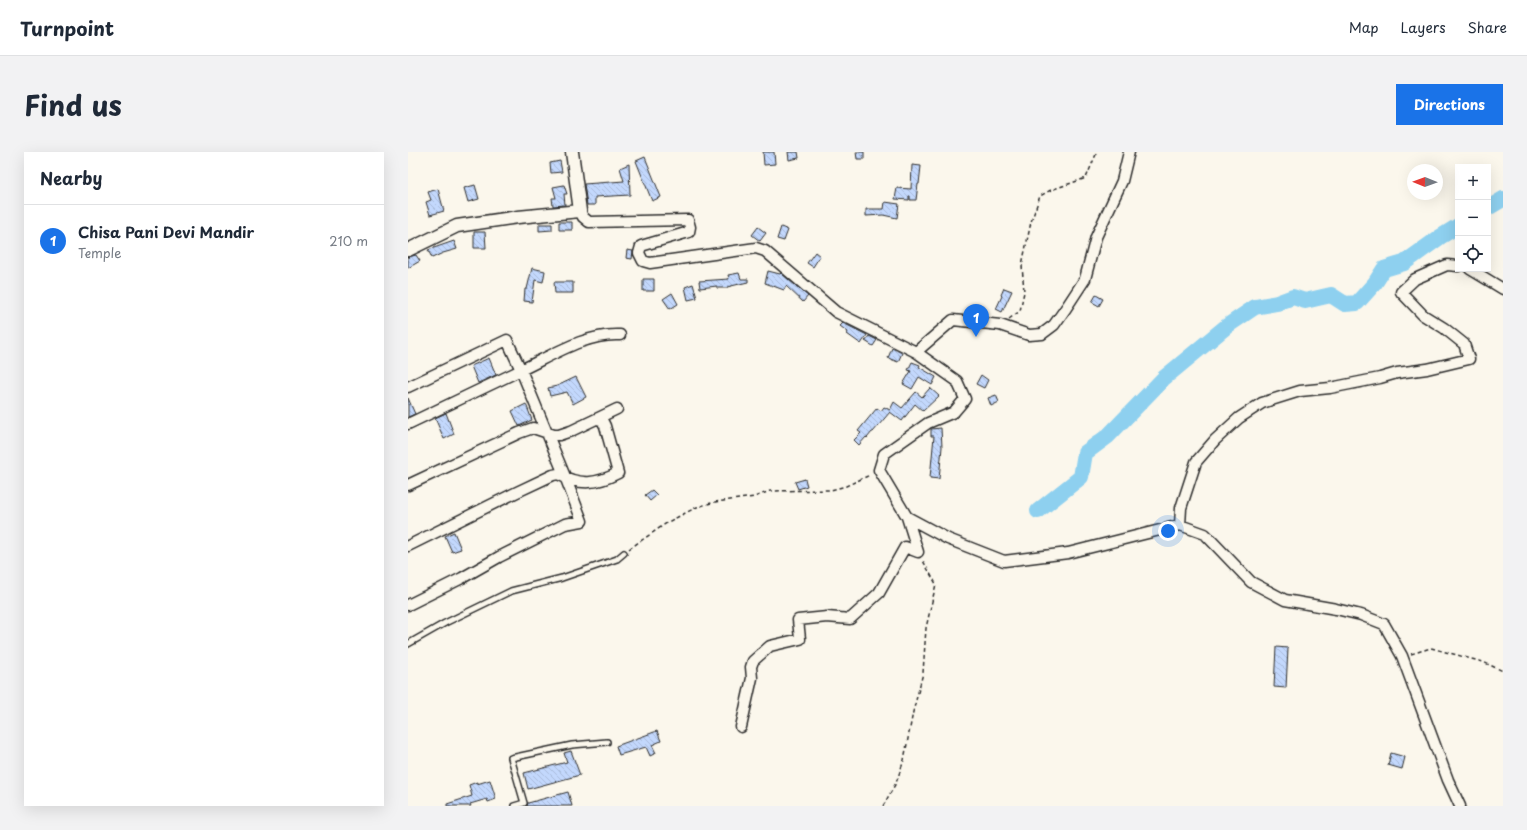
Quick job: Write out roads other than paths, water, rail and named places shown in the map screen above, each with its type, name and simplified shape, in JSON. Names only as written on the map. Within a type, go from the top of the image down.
[{"type":"street","points":[[572,152],[580,211],[588,222],[688,220],[690,227],[689,232],[641,246],[639,253],[643,261],[650,263],[756,248],[765,252],[836,312],[916,352],[957,381],[965,399],[954,412],[928,423],[884,454],[879,470],[907,516],[918,552],[905,546],[879,593],[850,619],[827,617],[798,620],[800,639],[770,646],[753,661],[751,667],[752,678],[741,727]]},
{"type":"street","points":[[916,352],[953,320],[1000,325],[1029,335],[1042,334],[1054,324],[1085,279],[1096,237],[1122,180],[1130,152]]},
{"type":"street","points":[[408,250],[457,226],[518,217],[580,211]]},
{"type":"street","points":[[1180,525],[1181,508],[1196,462],[1215,440],[1239,418],[1262,403],[1300,391],[1330,388],[1468,359],[1464,344],[1444,328],[1423,315],[1402,292],[1415,279],[1447,265],[1455,266]]},
{"type":"street","points":[[1475,272],[1503,289]]},
{"type":"street","points":[[408,424],[581,342],[601,335],[620,335]]},
{"type":"street","points":[[408,387],[507,340],[566,478],[582,521],[565,524],[408,605]]},
{"type":"street","points":[[408,485],[533,428],[554,435],[559,435],[572,431],[617,409]]},
{"type":"street","points":[[408,546],[517,492],[558,474],[574,482],[588,483],[598,482],[618,473],[605,426],[602,420],[597,419]]},
{"type":"street","points":[[907,516],[948,539],[1004,561],[1068,553],[1180,525],[1205,534],[1251,582],[1285,600],[1336,608],[1361,615],[1384,624],[1402,656],[1448,780],[1460,806]]},
{"type":"lane","points":[[408,644],[445,623],[511,591],[562,578],[616,559],[624,553]]},
{"type":"lane","points":[[514,806],[524,803],[511,758],[572,745],[607,742]]},
{"type":"waterway","points":[[1491,206],[1503,199]]},
{"type":"waterway","points":[[1038,511],[1081,477],[1085,453],[1108,436],[1164,378],[1227,326],[1255,307],[1277,303],[1293,297],[1305,301],[1331,295],[1345,304],[1357,303],[1375,283],[1384,269],[1404,263],[1455,228]]},
{"type":"place","name":"Chisa Pani Devi Mandir","points":[[976,337]]}]
